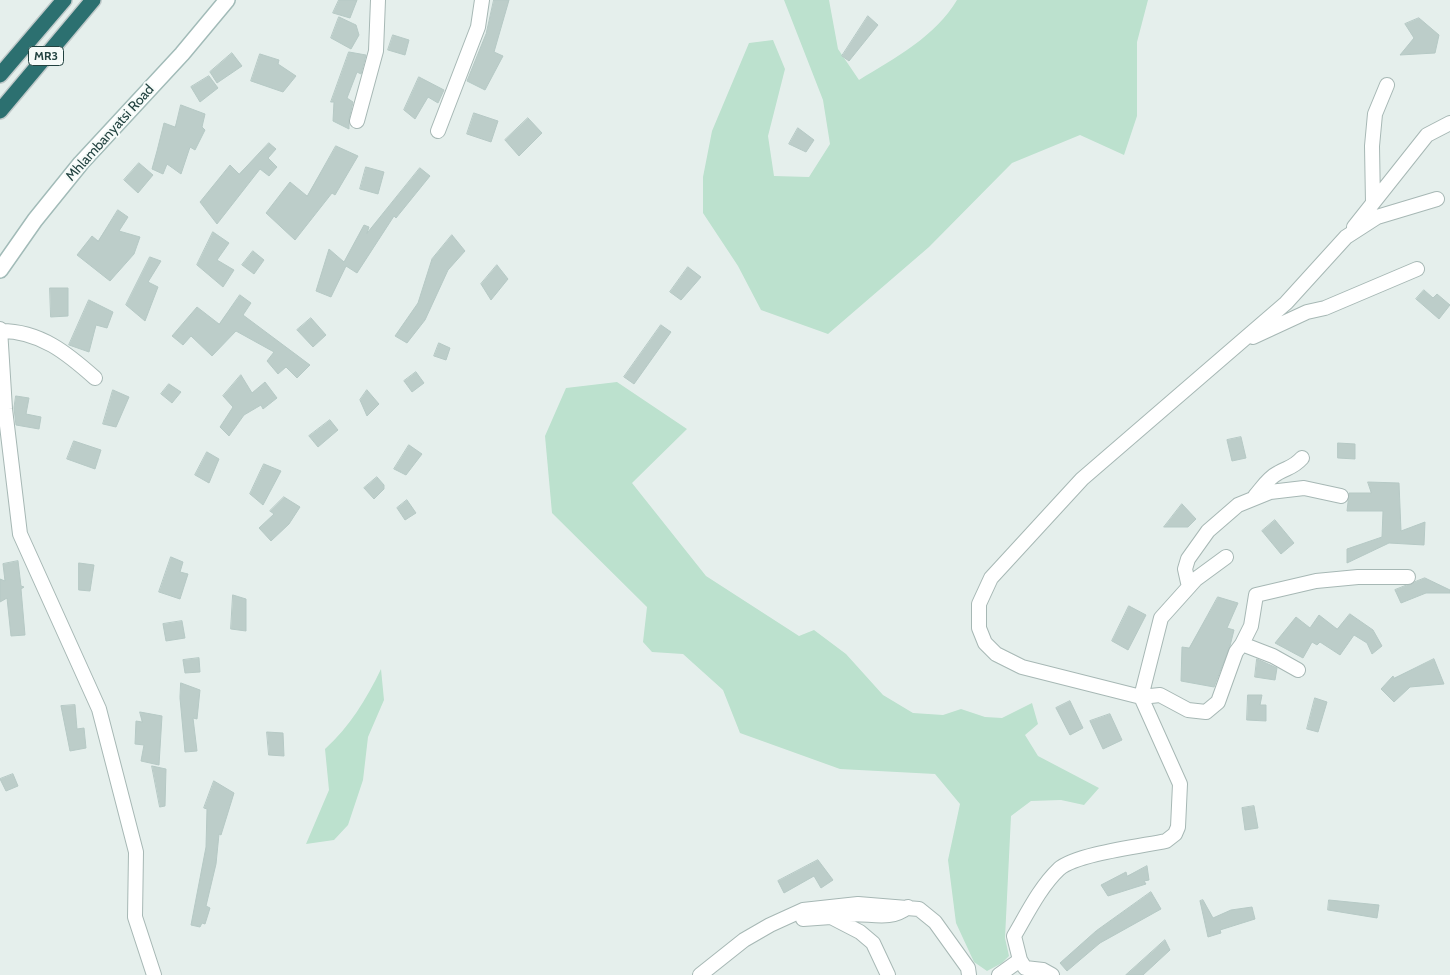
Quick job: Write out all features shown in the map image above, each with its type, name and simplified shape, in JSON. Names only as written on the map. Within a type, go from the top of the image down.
[{"type":"highway","name":"MR3","points":[[0,75],[64,0]]},
{"type":"highway","name":"MR3","points":[[0,111],[93,0]]},
{"type":"main road","name":"Mhlambanyatsi Road","points":[[0,270],[35,220],[81,163],[182,54],[226,0]]},
{"type":"street","points":[[357,121],[376,51],[378,0]]},
{"type":"street","points":[[438,131],[478,27],[482,0]]},
{"type":"street","points":[[1374,203],[1372,146],[1375,114],[1387,86]]},
{"type":"street","points":[[1408,577],[1358,577],[1316,581],[1256,594],[1251,626],[1236,652],[1218,702],[1206,712],[1188,710],[1160,695],[1141,697],[1022,667],[996,654],[985,642],[979,628],[979,604],[991,578],[1082,479],[1286,303],[1346,237],[1427,135],[1450,123]]},
{"type":"street","points":[[1346,237],[1377,217],[1437,199]]},
{"type":"street","points":[[1243,341],[1276,328],[1307,312],[1324,308],[1417,269]]},
{"type":"street","points":[[95,378],[59,348],[43,339],[20,332],[0,330],[5,409],[20,534],[99,709],[136,852],[136,917],[154,975]]},
{"type":"street","points":[[1252,499],[1268,479],[1279,472],[1293,467],[1302,458]]},
{"type":"street","points":[[1189,586],[1185,569],[1188,559],[1208,531],[1238,504],[1270,492],[1304,488],[1341,496]]},
{"type":"street","points":[[1052,975],[1043,970],[1025,968],[1020,960],[1014,936],[1044,887],[1060,868],[1078,859],[1166,841],[1175,834],[1178,827],[1180,784],[1141,697],[1161,618],[1189,586],[1226,557]]},
{"type":"street","points":[[1242,644],[1274,656],[1298,670]]},
{"type":"street","points":[[700,975],[744,940],[779,920],[803,910],[858,904],[919,909],[935,922],[968,968],[969,975]]},
{"type":"street","points":[[779,920],[831,917],[857,912],[882,917],[899,914],[908,908]]},
{"type":"street","points":[[831,917],[860,932],[873,943],[888,975]]},
{"type":"street","points":[[999,975],[1020,960]]},
{"type":"green space","points":[[784,0],[829,0],[838,49],[859,80],[914,45],[938,25],[957,0],[1148,0],[1137,42],[1137,116],[1124,155],[1080,135],[1012,163],[929,247],[828,334],[761,310],[738,266],[703,213],[703,177],[712,131],[749,43],[773,40],[785,69],[768,136],[774,176],[809,177],[830,144],[823,100]]},
{"type":"green space","points":[[617,382],[687,429],[632,483],[706,576],[799,636],[814,630],[846,654],[883,695],[913,713],[943,715],[961,709],[985,717],[1002,718],[1032,703],[1038,724],[1025,735],[1038,756],[1099,788],[1084,805],[1061,800],[1031,801],[1011,816],[1005,938],[1009,956],[1002,963],[987,971],[974,962],[956,923],[948,860],[960,804],[935,774],[840,769],[740,733],[723,690],[683,654],[652,652],[643,642],[647,607],[552,513],[545,436],[566,388]]},
{"type":"green space","points":[[381,669],[384,700],[368,737],[363,780],[348,825],[334,840],[306,844],[329,790],[325,749],[357,712]]},
{"type":"building","points":[[339,0],[357,0],[350,18],[333,13]]},
{"type":"building","points":[[494,0],[509,0],[494,52],[503,56],[485,90],[467,81],[486,34]]},
{"type":"building","points":[[868,16],[878,25],[849,61],[842,56]]},
{"type":"building","points":[[339,17],[356,25],[359,35],[351,49],[331,38]]},
{"type":"building","points":[[1419,18],[1439,35],[1435,53],[1400,55],[1414,38],[1405,24]]},
{"type":"building","points":[[393,35],[409,40],[405,55],[388,50]]},
{"type":"building","points":[[349,52],[366,55],[361,74],[357,72],[347,98],[353,102],[349,129],[333,121],[334,102],[331,102]]},
{"type":"building","points":[[232,53],[242,66],[217,83],[210,72]]},
{"type":"building","points":[[260,54],[279,60],[278,64],[296,76],[283,92],[251,81]]},
{"type":"building","points":[[209,76],[218,88],[200,102],[191,87]]},
{"type":"building","points":[[419,77],[444,90],[438,103],[428,97],[415,119],[404,110]]},
{"type":"building","points":[[181,105],[205,114],[202,127],[205,130],[195,150],[190,147],[181,174],[167,164],[163,174],[152,169],[164,123],[175,127]]},
{"type":"building","points":[[474,113],[498,121],[491,142],[467,134]]},
{"type":"building","points":[[528,118],[542,133],[519,156],[505,140]]},
{"type":"building","points":[[798,128],[814,140],[806,152],[789,144]]},
{"type":"building","points":[[269,143],[276,149],[268,158],[277,167],[269,176],[260,169],[217,224],[200,202],[230,165],[239,174]]},
{"type":"building","points":[[336,146],[358,156],[335,195],[332,193],[295,240],[266,213],[290,182],[307,196]]},
{"type":"building","points":[[139,163],[153,175],[138,193],[124,180]]},
{"type":"building","points":[[366,167],[384,172],[378,194],[360,189]]},
{"type":"building","points":[[420,168],[430,176],[396,218],[394,216],[357,273],[346,266],[331,297],[316,291],[329,249],[344,262],[364,225],[369,227],[367,233]]},
{"type":"building","points":[[118,210],[128,217],[119,231],[140,237],[134,254],[110,281],[77,255],[92,236],[98,241]]},
{"type":"building","points":[[213,232],[229,243],[217,260],[234,270],[223,287],[197,265]]},
{"type":"building","points":[[452,235],[465,251],[448,270],[425,320],[407,343],[395,336],[418,303],[432,259]]},
{"type":"building","points":[[253,251],[264,260],[254,274],[242,265]]},
{"type":"building","points":[[150,257],[161,261],[148,282],[158,287],[145,321],[126,305]]},
{"type":"building","points":[[497,265],[508,279],[491,300],[481,284]]},
{"type":"building","points":[[688,267],[701,277],[681,300],[670,292]]},
{"type":"building","points":[[50,288],[68,288],[68,316],[51,317]]},
{"type":"building","points":[[1424,290],[1433,298],[1437,294],[1450,305],[1439,319],[1416,299]]},
{"type":"building","points":[[240,295],[251,303],[243,315],[310,365],[297,378],[286,367],[278,374],[267,361],[274,352],[236,331],[212,356],[191,336],[183,345],[172,336],[197,307],[219,324]]},
{"type":"building","points":[[89,300],[113,312],[107,328],[96,325],[89,352],[69,345]]},
{"type":"building","points":[[311,318],[326,335],[313,347],[297,330]]},
{"type":"building","points":[[661,325],[671,332],[634,384],[624,377]]},
{"type":"building","points":[[439,343],[450,348],[446,360],[434,356]]},
{"type":"building","points":[[416,372],[424,383],[412,392],[404,381]]},
{"type":"building","points":[[241,375],[252,393],[265,382],[277,398],[263,409],[261,405],[244,415],[229,436],[220,427],[233,407],[223,396]]},
{"type":"building","points":[[169,384],[181,392],[172,403],[161,394]]},
{"type":"building","points":[[113,390],[129,397],[116,427],[103,424]]},
{"type":"building","points":[[367,390],[379,404],[367,416],[360,400]]},
{"type":"building","points":[[16,396],[29,398],[26,414],[41,417],[39,429],[16,425],[14,408]]},
{"type":"building","points":[[330,420],[338,430],[318,447],[309,436]]},
{"type":"building","points":[[1241,437],[1246,458],[1232,461],[1227,440]]},
{"type":"building","points":[[74,441],[101,450],[95,469],[67,459]]},
{"type":"building","points":[[1338,443],[1355,444],[1355,459],[1338,458]]},
{"type":"building","points":[[409,445],[422,454],[406,475],[394,469]]},
{"type":"building","points":[[207,452],[219,459],[209,483],[195,475]]},
{"type":"building","points":[[264,464],[281,471],[263,505],[250,494]]},
{"type":"building","points":[[377,477],[384,485],[384,489],[374,499],[364,488]]},
{"type":"building","points":[[1368,482],[1399,483],[1401,531],[1425,522],[1424,545],[1389,543],[1347,563],[1347,549],[1382,537],[1383,511],[1347,511],[1349,493],[1371,493]]},
{"type":"building","points":[[284,497],[300,507],[289,524],[271,541],[259,528],[274,514],[270,511]]},
{"type":"building","points":[[407,500],[416,513],[405,520],[397,508]]},
{"type":"building","points":[[1182,504],[1196,519],[1188,527],[1164,527]]},
{"type":"building","points":[[1275,520],[1294,543],[1281,554],[1262,531]]},
{"type":"building","points":[[171,557],[183,562],[180,572],[188,574],[180,599],[159,592]]},
{"type":"building","points":[[18,561],[21,586],[24,587],[21,589],[25,635],[11,636],[7,598],[0,602],[0,579],[5,581],[3,564]]},
{"type":"building","points":[[79,563],[94,565],[90,591],[79,590]]},
{"type":"building","points":[[1425,578],[1450,590],[1450,593],[1426,593],[1401,603],[1395,590]]},
{"type":"building","points":[[233,595],[246,599],[246,631],[231,629]]},
{"type":"building","points":[[1218,597],[1238,603],[1227,628],[1234,630],[1230,646],[1214,687],[1181,681],[1182,647],[1189,648]]},
{"type":"building","points":[[1129,606],[1146,615],[1128,650],[1112,641]]},
{"type":"building","points":[[1350,614],[1373,630],[1382,646],[1372,654],[1367,643],[1354,635],[1340,655],[1320,642],[1317,645],[1312,642],[1303,658],[1275,643],[1296,617],[1310,628],[1319,615],[1337,629]]},
{"type":"building","points":[[182,621],[185,638],[166,641],[163,624]]},
{"type":"building","points":[[199,658],[200,672],[185,673],[183,660]]},
{"type":"building","points":[[1257,659],[1277,668],[1275,680],[1255,677]]},
{"type":"building","points":[[1434,659],[1444,684],[1410,687],[1394,702],[1381,689],[1393,676],[1394,678]]},
{"type":"building","points":[[181,683],[200,690],[197,719],[193,718],[197,751],[185,752],[180,698]]},
{"type":"building","points":[[1248,695],[1262,695],[1260,705],[1266,705],[1266,721],[1247,720]]},
{"type":"building","points":[[1315,698],[1327,702],[1318,732],[1307,729]]},
{"type":"building","points":[[1070,701],[1083,728],[1070,735],[1056,708]]},
{"type":"building","points":[[75,705],[77,729],[84,728],[86,748],[70,751],[61,706]]},
{"type":"building","points":[[140,712],[162,716],[159,765],[141,761],[144,745],[135,744],[136,721],[142,722]]},
{"type":"building","points":[[1110,714],[1122,740],[1103,749],[1090,721]]},
{"type":"building","points":[[267,732],[283,733],[284,756],[269,755]]},
{"type":"building","points":[[152,766],[166,769],[165,806],[160,807]]},
{"type":"building","points":[[13,774],[18,786],[6,791],[0,779]]},
{"type":"building","points":[[214,781],[234,793],[221,835],[219,834],[216,864],[206,906],[210,908],[205,924],[202,923],[200,927],[191,925],[206,847],[207,809],[204,808]]},
{"type":"building","points":[[1254,806],[1258,828],[1245,830],[1242,808]]},
{"type":"building","points":[[818,860],[833,880],[821,888],[814,876],[784,893],[778,881]]},
{"type":"building","points":[[1147,866],[1149,880],[1144,881],[1146,884],[1108,896],[1101,885],[1126,872],[1127,876]]},
{"type":"building","points":[[1151,892],[1161,909],[1100,943],[1067,971],[1060,963],[1096,931]]},
{"type":"building","points":[[1203,900],[1213,918],[1231,910],[1252,907],[1255,919],[1220,930],[1221,933],[1208,937],[1200,901]]},
{"type":"building","points":[[1329,900],[1379,905],[1377,918],[1328,910]]},
{"type":"building","points":[[1165,940],[1170,950],[1143,975],[1126,975]]}]
